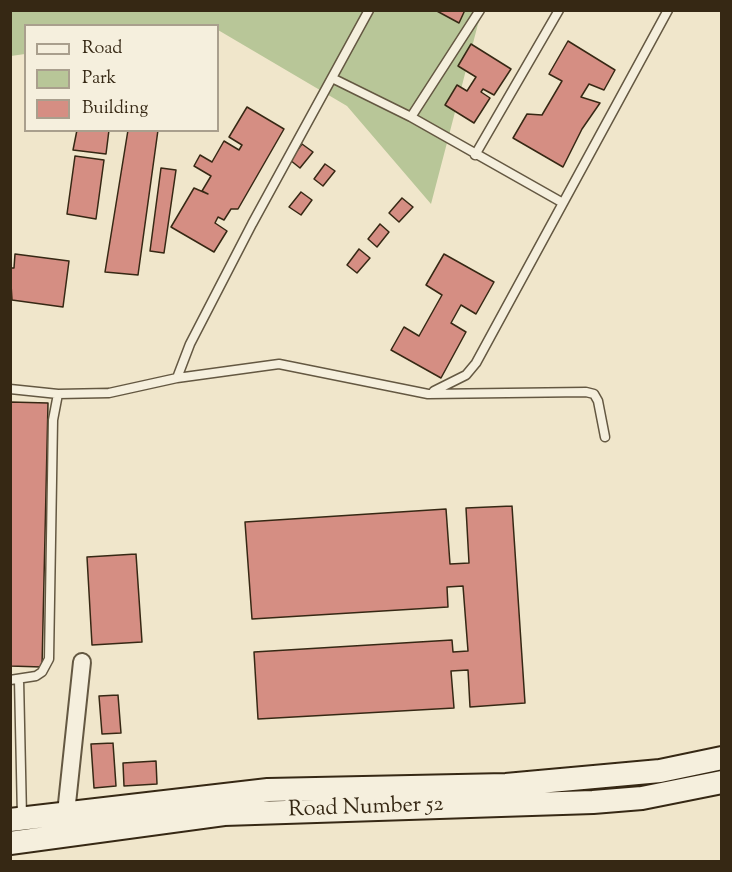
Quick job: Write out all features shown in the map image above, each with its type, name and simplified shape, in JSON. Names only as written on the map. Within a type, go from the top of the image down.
[{"type":"main road","name":"Road Number 52","points":[[16,819],[268,790],[506,785],[660,771],[722,758]]},
{"type":"main road","name":"Road Number 52","points":[[10,843],[224,814],[592,802],[642,798],[722,782]]},
{"type":"street","points":[[66,813],[82,662]]},
{"type":"lane","points":[[177,378],[190,344],[369,10]]},
{"type":"lane","points":[[411,117],[480,10]]},
{"type":"lane","points":[[475,155],[560,10]]},
{"type":"lane","points":[[428,394],[459,380],[476,363],[668,10]]},
{"type":"lane","points":[[332,78],[411,117],[563,203]]},
{"type":"lane","points":[[10,389],[58,394],[109,393],[177,378],[279,364],[428,394],[586,392],[594,394],[598,401],[605,437]]},
{"type":"lane","points":[[16,819],[15,680],[36,676],[42,672],[49,659],[53,420],[58,394]]},
{"type":"green space","points":[[11,11],[484,11],[478,24],[431,204],[347,106],[219,31],[219,24],[24,24],[24,54],[11,56]]},
{"type":"building","points":[[435,10],[465,10],[459,23]]},
{"type":"building","points":[[568,41],[615,70],[604,90],[589,84],[581,97],[600,103],[582,129],[563,167],[513,138],[527,114],[542,115],[562,81],[549,74]]},
{"type":"building","points":[[471,44],[511,69],[494,95],[483,89],[481,92],[490,98],[474,123],[445,105],[457,85],[467,91],[476,77],[458,66]]},
{"type":"building","points":[[247,107],[284,129],[238,209],[231,209],[224,220],[218,217],[215,223],[227,231],[214,252],[171,227],[194,188],[208,194],[202,191],[211,176],[194,166],[200,155],[212,162],[224,141],[239,150],[242,145],[229,137]]},
{"type":"building","points":[[77,132],[109,132],[106,154],[73,150]]},
{"type":"building","points":[[128,132],[158,132],[138,275],[105,272]]},
{"type":"building","points":[[302,144],[313,152],[300,168],[290,160]]},
{"type":"building","points":[[75,156],[104,160],[96,219],[67,214]]},
{"type":"building","points":[[325,164],[335,171],[323,186],[314,179]]},
{"type":"building","points":[[161,168],[176,170],[164,253],[150,251]]},
{"type":"building","points":[[301,192],[312,200],[301,215],[289,207]]},
{"type":"building","points":[[402,198],[413,207],[399,222],[389,213]]},
{"type":"building","points":[[380,224],[389,232],[377,247],[368,239]]},
{"type":"building","points":[[359,249],[370,258],[357,273],[347,265]]},
{"type":"building","points":[[15,254],[69,261],[63,307],[12,300],[10,268],[14,268]]},
{"type":"building","points":[[444,254],[494,282],[476,314],[461,305],[451,323],[466,332],[441,378],[391,350],[404,327],[419,336],[442,295],[426,285]]},
{"type":"building","points":[[10,402],[48,403],[42,667],[10,666]]},
{"type":"building","points":[[512,506],[525,703],[470,707],[468,670],[451,671],[454,708],[258,719],[254,652],[452,640],[453,652],[468,651],[463,586],[447,587],[448,607],[252,619],[245,522],[446,509],[450,564],[469,563],[466,508]]},
{"type":"building","points":[[136,554],[142,642],[92,645],[87,557]]},
{"type":"building","points":[[118,695],[121,733],[102,734],[99,696]]},
{"type":"building","points":[[113,743],[116,786],[94,788],[91,744]]},
{"type":"building","points":[[156,761],[157,784],[124,786],[123,763]]}]
